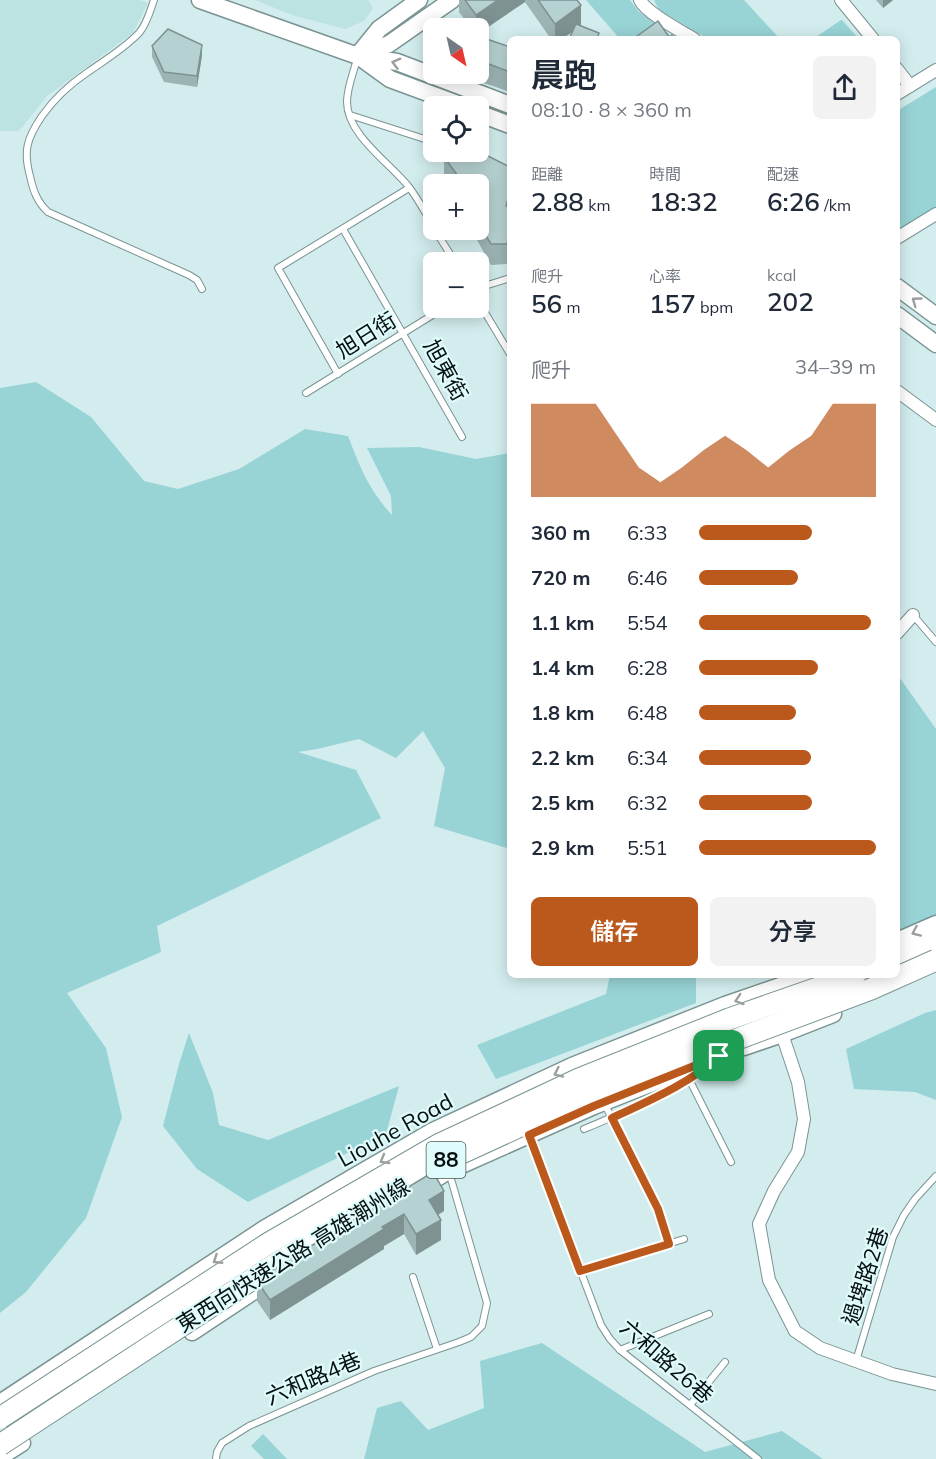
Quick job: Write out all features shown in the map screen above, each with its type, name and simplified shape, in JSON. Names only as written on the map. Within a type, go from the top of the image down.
[{"type":"highway","points":[[900,956],[936,939]]},
{"type":"highway","name":"東西向快速公路 高雄潮州線","points":[[900,976],[936,960]]},
{"type":"highway","name":"東西向快速公路 高雄潮州線","points":[[0,1418],[269,1243],[438,1145],[579,1079],[729,1019],[846,978]]},
{"type":"highway","name":"東西向快速公路 高雄潮州線","points":[[0,1445],[280,1261],[444,1161],[588,1095],[896,978]]},
{"type":"main road","points":[[200,0],[358,56],[397,62],[507,104]]},
{"type":"main road","points":[[358,56],[379,29],[419,0]]},
{"type":"main road","points":[[358,56],[389,44],[452,0]]},
{"type":"main road","points":[[358,56],[390,79],[435,96]]},
{"type":"main road","points":[[489,117],[507,124]]},
{"type":"main road","points":[[900,289],[936,316]]},
{"type":"main road","points":[[900,317],[936,344]]},
{"type":"main road","points":[[900,940],[936,924]]},
{"type":"main road","points":[[0,1457],[285,1270],[448,1171],[604,1102],[875,998],[936,971]]},
{"type":"main road","name":"Liouhe Road","points":[[0,1403],[264,1229],[433,1131],[572,1066],[795,978]]},
{"type":"street","points":[[640,0],[642,5],[654,14],[689,36]]},
{"type":"street","points":[[841,0],[871,36]]},
{"type":"street","points":[[900,92],[936,70]]},
{"type":"street","points":[[900,73],[910,86]]},
{"type":"street","points":[[900,235],[936,214]]},
{"type":"street","points":[[900,393],[936,420]]},
{"type":"street","points":[[900,630],[914,615]]},
{"type":"street","points":[[795,978],[782,1034],[798,1082],[804,1119],[798,1152],[774,1191],[759,1224],[769,1280],[795,1330],[820,1348],[892,1374],[936,1384]]},
{"type":"lane","points":[[154,0],[146,23],[140,32],[65,90],[50,105],[30,136],[26,148],[26,161],[36,198],[48,212],[189,274],[197,280],[202,289]]},
{"type":"lane","points":[[358,56],[348,91],[347,104],[350,116],[359,135],[409,188],[423,210]]},
{"type":"lane","points":[[350,116],[423,139]]},
{"type":"lane","points":[[338,374],[278,268],[409,188]]},
{"type":"lane","name":"旭東街","points":[[343,229],[462,437]]},
{"type":"lane","points":[[489,285],[507,279]]},
{"type":"lane","name":"旭日街","points":[[306,393],[428,318]]},
{"type":"lane","points":[[488,318],[507,349]]},
{"type":"lane","points":[[914,615],[936,642]]},
{"type":"lane","points":[[584,1129],[612,1118],[689,1079],[709,1066],[719,1056]]},
{"type":"lane","points":[[689,1079],[731,1162]]},
{"type":"lane","points":[[604,1102],[658,1209],[669,1244]]},
{"type":"lane","name":"六和路26巷","points":[[529,1135],[601,1325],[610,1339],[620,1350],[758,1459]]},
{"type":"lane","name":"六和路4巷","points":[[216,1459],[222,1443],[249,1426],[374,1371],[471,1337],[482,1326],[487,1303],[448,1171]]},
{"type":"lane","name":"過埤路2巷","points":[[856,1362],[893,1237],[915,1199],[936,1176]]},
{"type":"lane","points":[[580,1271],[684,1239]]},
{"type":"lane","points":[[413,1277],[438,1349]]},
{"type":"lane","points":[[620,1350],[709,1314]]},
{"type":"lane","points":[[690,1405],[725,1362]]},
{"type":"shaded area","points":[[0,0],[140,0],[148,3],[133,33],[47,96],[19,131],[0,131]]},
{"type":"shaded area","points":[[255,0],[368,0],[373,8],[364,21],[345,29],[292,15]]},
{"type":"shaded area","points":[[586,0],[630,0],[638,11],[670,35],[668,36],[617,36]]},
{"type":"shaded area","points":[[654,0],[744,0],[777,36],[703,36],[659,10]]},
{"type":"shaded area","points":[[841,20],[856,36],[817,36]]},
{"type":"shaded area","points":[[936,87],[936,208],[900,229],[900,109]]},
{"type":"shaded area","points":[[36,382],[91,417],[144,481],[178,489],[239,469],[305,429],[348,436],[366,478],[392,515],[391,496],[367,448],[419,447],[476,459],[507,454],[507,848],[434,826],[445,768],[423,731],[396,758],[359,739],[298,752],[356,770],[381,818],[157,926],[161,952],[67,993],[106,1048],[122,1117],[86,1218],[26,1292],[0,1313],[0,388]]},
{"type":"shaded area","points":[[900,678],[936,729],[936,915],[900,931]]},
{"type":"shaded area","points":[[609,978],[696,978],[696,1003],[496,1079],[477,1045],[606,994]]},
{"type":"shaded area","points":[[936,1010],[936,1100],[915,1092],[854,1089],[846,1049]]},
{"type":"shaded area","points":[[189,1033],[213,1093],[219,1125],[268,1140],[399,1086],[386,1134],[248,1202],[197,1169],[163,1126]]},
{"type":"shaded area","points":[[542,1343],[705,1452],[782,1431],[823,1459],[364,1459],[377,1408],[401,1401],[428,1430],[484,1408],[480,1361]]},
{"type":"shaded area","points":[[263,1434],[287,1459],[264,1459],[251,1446]]},
{"type":"building","points":[[465,0],[498,0],[476,15]]},
{"type":"building","points":[[538,0],[577,0],[581,5],[555,24]]},
{"type":"building","points":[[658,21],[668,36],[637,36]]},
{"type":"building","points":[[576,24],[599,33],[598,36],[570,36]]},
{"type":"building","points":[[168,29],[202,45],[197,76],[164,72],[152,46]]},
{"type":"building","points":[[489,40],[507,46],[507,71],[489,64]]},
{"type":"building","points":[[489,156],[507,166],[507,244],[491,244],[489,240],[489,174],[457,174],[448,162],[489,162]]},
{"type":"building","points":[[433,1172],[444,1191],[429,1200],[441,1220],[416,1234],[404,1214],[382,1227],[384,1229],[270,1300],[257,1281]]},
{"type":"route","points":[[719,1056],[709,1066],[689,1079],[612,1118],[651,1193],[669,1244],[580,1271],[529,1135],[594,1106],[719,1056]]}]
